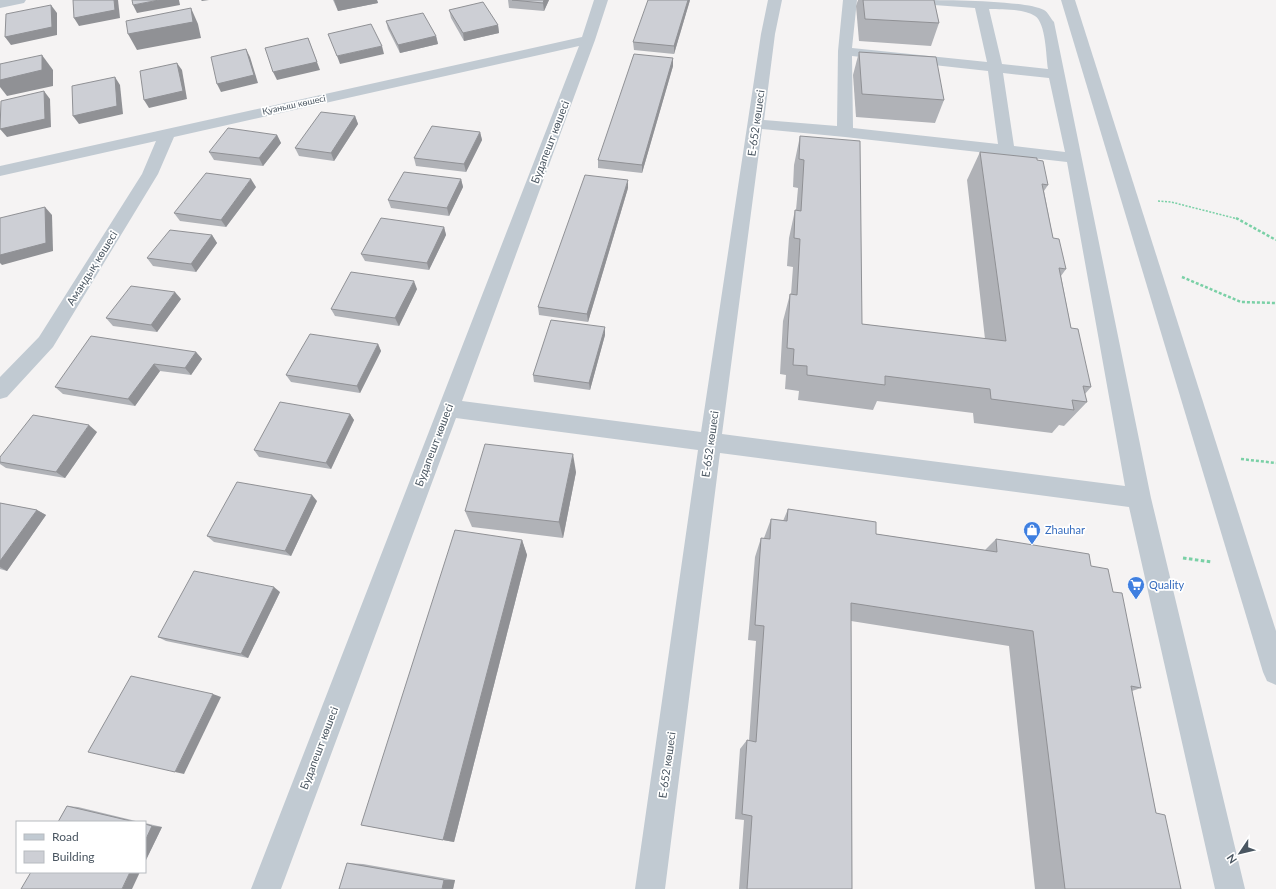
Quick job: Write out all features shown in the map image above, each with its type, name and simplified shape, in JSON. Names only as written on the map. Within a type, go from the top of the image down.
[{"type":"street","points":[[0,4],[18,0]]},
{"type":"street","name":"Будапешт көшесі","points":[[266,889],[588,40],[601,0]]},
{"type":"street","name":"Е-652 көшесі","points":[[650,889],[710,442],[775,0]]},
{"type":"street","points":[[845,132],[845,51],[850,0]]},
{"type":"street","points":[[920,0],[1023,8],[1038,7],[1049,25],[1056,74],[1074,158],[1139,498],[1230,889]]},
{"type":"street","points":[[1068,0],[1276,672]]},
{"type":"street","points":[[980,4],[995,67],[1007,151]]},
{"type":"street","name":"Қуаныш көшесі","points":[[0,171],[588,40]]},
{"type":"street","points":[[845,51],[1056,74]]},
{"type":"street","points":[[756,124],[845,132],[1074,158]]},
{"type":"street","name":"Амандық көшесі","points":[[0,391],[46,342],[150,174],[168,133]]},
{"type":"street","points":[[449,408],[1139,498]]},
{"type":"path","points":[[1130,200],[1171,202],[1237,218],[1276,240]]},
{"type":"path","points":[[1148,258],[1195,284],[1241,302],[1276,303]]},
{"type":"path","points":[[1208,454],[1276,463]]},
{"type":"building","points":[[73,0],[114,0],[115,10],[74,18]]},
{"type":"building","points":[[132,0],[159,0],[133,5]]},
{"type":"building","points":[[512,0],[544,0],[543,3]]},
{"type":"building","points":[[648,0],[688,0],[674,46],[633,42]]},
{"type":"building","points":[[863,0],[934,0],[939,23],[865,19]]},
{"type":"building","points":[[483,2],[498,25],[463,33],[449,10]]},
{"type":"building","points":[[51,5],[52,27],[5,37],[6,14]]},
{"type":"building","points":[[191,8],[193,22],[128,34],[126,21]]},
{"type":"building","points":[[423,13],[436,36],[398,45],[386,21]]},
{"type":"building","points":[[371,24],[382,46],[337,56],[328,34]]},
{"type":"building","points":[[308,38],[317,62],[273,72],[265,48]]},
{"type":"building","points":[[246,49],[254,75],[217,84],[211,57]]},
{"type":"building","points":[[859,52],[936,57],[944,100],[862,94]]},
{"type":"building","points":[[634,54],[673,58],[642,165],[598,160]]},
{"type":"building","points":[[42,55],[42,70],[0,80],[0,64]]},
{"type":"building","points":[[177,63],[183,91],[144,100],[140,71]]},
{"type":"building","points":[[115,77],[117,106],[73,116],[72,86]]},
{"type":"building","points":[[44,91],[45,119],[0,129],[1,101]]},
{"type":"building","points":[[321,112],[355,116],[331,153],[295,148]]},
{"type":"building","points":[[432,126],[480,132],[464,164],[414,158]]},
{"type":"building","points":[[228,128],[277,135],[259,158],[209,152]]},
{"type":"building","points":[[800,136],[860,141],[862,324],[1006,341],[980,152],[1037,158],[1037,160],[1043,161],[1048,185],[1042,184],[1053,238],[1059,239],[1066,269],[1059,268],[1071,328],[1078,329],[1091,387],[1083,386],[1087,402],[1072,400],[1074,410],[991,399],[990,389],[885,376],[885,385],[807,375],[807,366],[793,365],[794,349],[787,348],[790,294],[797,295],[800,239],[794,238],[795,210],[801,211],[804,160],[799,159]]},
{"type":"building","points":[[404,172],[461,179],[447,208],[388,200]]},
{"type":"building","points":[[206,173],[251,179],[221,220],[174,213]]},
{"type":"building","points":[[585,175],[628,180],[587,314],[538,307]]},
{"type":"building","points":[[45,207],[46,243],[0,255],[0,218]]},
{"type":"building","points":[[381,218],[444,227],[427,263],[361,254]]},
{"type":"building","points":[[170,230],[212,235],[191,264],[147,258]]},
{"type":"building","points":[[351,272],[414,281],[395,318],[331,309]]},
{"type":"building","points":[[131,286],[175,292],[151,325],[106,318]]},
{"type":"building","points":[[551,320],[605,327],[589,383],[533,375]]},
{"type":"building","points":[[310,334],[378,344],[357,386],[286,375]]},
{"type":"building","points":[[91,336],[196,352],[185,368],[154,364],[128,399],[55,387]]},
{"type":"building","points":[[280,402],[350,414],[326,463],[254,450]]},
{"type":"building","points":[[33,415],[89,425],[56,472],[0,462],[0,457]]},
{"type":"building","points":[[485,444],[573,454],[559,522],[465,511]]},
{"type":"building","points":[[237,482],[312,495],[285,551],[207,536]]},
{"type":"building","points":[[0,503],[37,510],[0,561]]},
{"type":"building","points":[[788,509],[876,522],[876,534],[997,552],[996,539],[1089,554],[1091,566],[1108,569],[1113,592],[1122,593],[1141,688],[1131,686],[1156,813],[1165,815],[1181,889],[1065,889],[1033,631],[851,603],[852,889],[747,889],[752,816],[742,814],[747,740],[756,742],[764,626],[755,625],[761,538],[770,539],[771,519],[787,521]]},
{"type":"building","points":[[455,530],[522,540],[443,840],[361,825]]},
{"type":"building","points":[[194,571],[274,587],[241,654],[158,637]]},
{"type":"building","points":[[131,676],[213,694],[175,772],[88,752]]},
{"type":"building","points":[[67,806],[131,821],[59,821]]},
{"type":"building","points":[[146,824],[152,826],[146,839]]},
{"type":"building","points":[[347,863],[444,880],[442,889],[339,889]]},
{"type":"building","points":[[30,873],[130,873],[122,889],[21,889]]},
{"type":"place","name":"Zhauhar","points":[[1032,545]]},
{"type":"place","name":"Quality","points":[[1136,600]]}]
